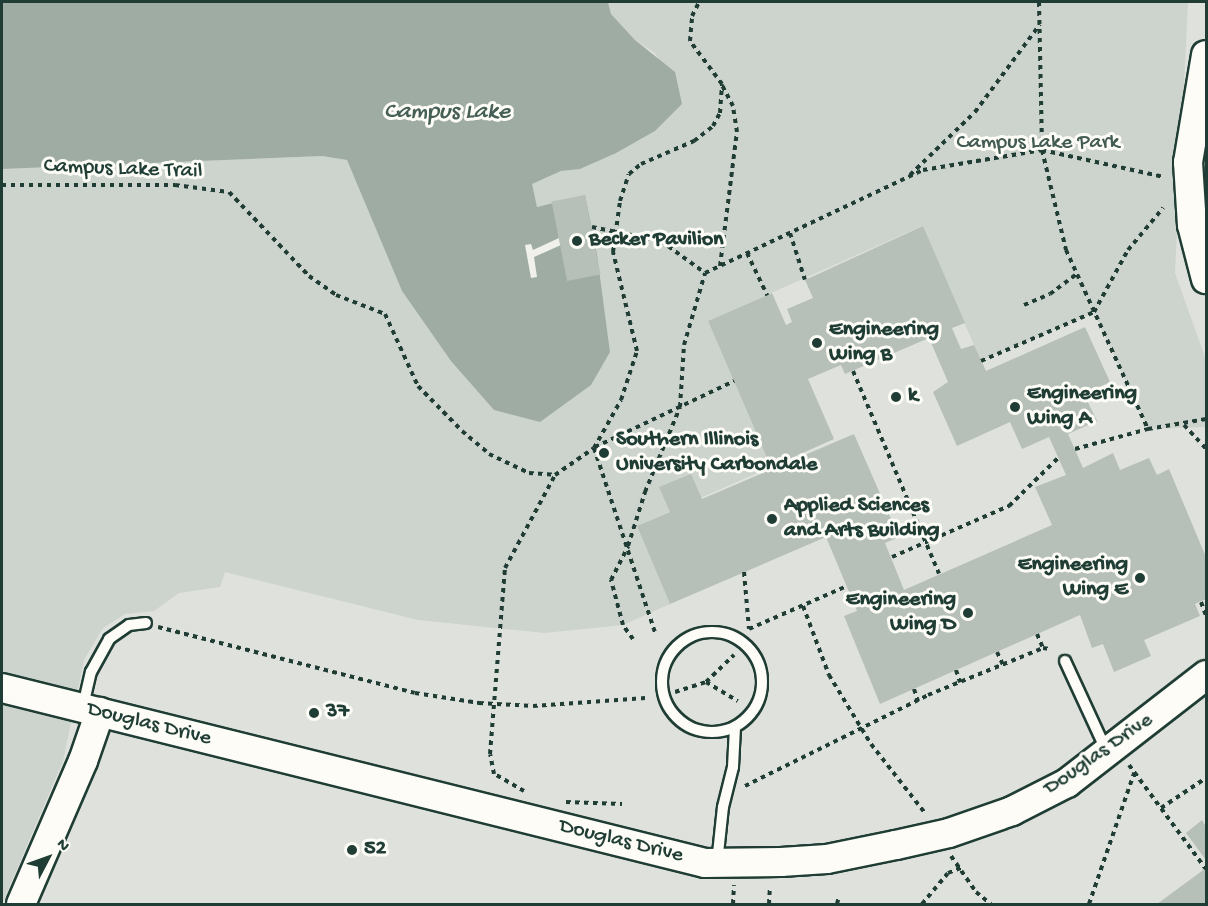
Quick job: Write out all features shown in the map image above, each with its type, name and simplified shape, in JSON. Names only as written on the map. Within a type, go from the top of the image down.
[{"type":"street","points":[[1206,55],[1188,162],[1192,225],[1206,279]]},
{"type":"street","name":"Douglas Drive","points":[[2,688],[647,850],[717,862],[827,859],[950,833],[1030,802],[1118,758],[1206,675]]},
{"type":"street","points":[[21,904],[83,761],[91,710]]},
{"type":"lane","points":[[91,710],[92,672],[109,639],[129,625],[146,623]]},
{"type":"lane","points":[[717,862],[723,807],[733,767],[735,727],[757,707],[762,691],[758,662],[750,649],[731,636],[708,632],[687,639],[665,665],[662,682],[667,704],[686,725],[702,732],[735,727]]},
{"type":"lane","points":[[1065,662],[1096,735],[1118,758]]},
{"type":"path","points":[[699,2],[692,16],[690,41],[722,84],[733,106],[738,132],[720,266]]},
{"type":"path","points":[[1039,2],[1042,150],[1066,250],[1148,429]]},
{"type":"path","points":[[908,178],[975,111],[1041,24]]},
{"type":"path","points":[[655,632],[594,448],[621,400],[637,351],[613,252],[629,174],[641,164],[694,141],[713,126],[720,113],[722,84]]},
{"type":"path","points":[[633,639],[623,625],[611,580],[628,546],[645,492],[680,406],[684,345],[705,273],[923,170],[1042,150],[1164,177]]},
{"type":"path","name":"Campus Lake Trail","points":[[2,185],[175,185],[229,192],[309,276],[336,296],[385,314],[418,386],[462,431],[489,454],[530,473],[555,476]]},
{"type":"path","points":[[981,361],[1094,312],[1128,250],[1163,208]]},
{"type":"path","points":[[592,227],[616,235],[661,241],[705,273]]},
{"type":"path","points":[[790,233],[805,280]]},
{"type":"path","points":[[747,253],[767,295]]},
{"type":"path","points":[[1024,305],[1050,294],[1077,274]]},
{"type":"path","points":[[853,371],[939,574]]},
{"type":"path","points":[[528,792],[494,774],[490,754],[505,568],[555,476],[594,448],[734,381]]},
{"type":"path","points":[[1075,449],[1148,429],[1206,419]]},
{"type":"path","points":[[1184,424],[1206,449]]},
{"type":"path","points":[[892,557],[924,540],[1009,506],[1058,458]]},
{"type":"path","points":[[744,572],[749,629],[847,586]]},
{"type":"path","points":[[1201,602],[1206,616]]},
{"type":"path","points":[[803,606],[829,675],[862,729],[928,818]]},
{"type":"path","points":[[146,623],[415,693],[495,704],[597,704],[646,698]]},
{"type":"path","points":[[1037,634],[1043,648]]},
{"type":"path","points":[[745,786],[918,700],[1043,648],[1050,649]]},
{"type":"path","points":[[997,652],[1003,665]]},
{"type":"path","points":[[675,692],[706,682],[734,655]]},
{"type":"path","points":[[956,670],[960,682]]},
{"type":"path","points":[[706,682],[738,701]]},
{"type":"path","points":[[914,689],[918,700]]},
{"type":"path","points":[[1118,758],[1134,773],[1206,869]]},
{"type":"path","points":[[1089,904],[1134,773]]},
{"type":"path","points":[[1161,808],[1206,778]]},
{"type":"path","points":[[558,801],[622,804]]},
{"type":"path","points":[[949,853],[976,892],[991,904]]},
{"type":"path","points":[[922,904],[948,873],[961,868]]},
{"type":"path","points":[[733,904],[735,884]]},
{"type":"path","points":[[769,904],[770,886]]},
{"type":"path","points":[[837,904],[839,896]]},
{"type":"shaded area","name":"Southern Illinois University Carbondale","points":[[2,2],[1206,2],[1206,904],[2,904]]},
{"type":"green space","name":"Campus Lake Park","points":[[608,2],[1188,2],[1175,273],[1206,360],[1206,427],[1148,429],[1094,313],[981,361],[922,226],[708,321],[771,467],[637,526],[670,604],[623,625],[545,633],[418,620],[225,572],[220,587],[179,593],[154,611],[125,614],[103,628],[84,660],[63,761],[2,904],[2,169],[322,156],[347,160],[402,291],[494,410],[540,422],[610,352],[597,254],[584,195],[537,207],[531,184],[561,171],[580,169],[643,138],[682,104],[655,53],[635,40],[611,14]]},
{"type":"water","name":"Campus Lake","points":[[2,2],[608,2],[611,14],[635,40],[675,72],[682,104],[655,131],[616,153],[580,169],[561,171],[532,184],[537,207],[585,195],[597,254],[610,352],[591,385],[540,422],[494,410],[451,361],[402,291],[347,160],[322,156],[2,169]]},
{"type":"pier","points":[[559,238],[561,245],[534,257],[537,277],[531,278],[525,245],[531,244],[533,250]]},
{"type":"building","name":"Becker Pavilion","points":[[585,195],[600,275],[567,281],[552,201]]},
{"type":"building","points":[[923,226],[965,323],[952,328],[961,349],[974,345],[986,371],[1085,327],[1110,382],[1084,394],[1097,421],[1068,434],[1083,468],[1113,453],[1120,470],[1149,458],[1157,475],[1169,469],[1206,557],[1206,599],[1195,604],[1200,616],[1144,640],[1151,656],[1114,672],[1103,644],[1092,648],[1080,615],[880,704],[844,616],[857,611],[826,537],[670,604],[637,526],[670,512],[659,487],[691,474],[702,499],[854,434],[899,537],[885,543],[904,590],[1052,525],[1035,487],[1066,475],[1049,437],[1022,449],[1010,422],[957,446],[933,392],[948,382],[929,338],[845,374],[841,365],[808,379],[834,439],[771,467],[708,321],[772,293],[786,325],[792,322],[787,309],[813,298],[805,280]]},
{"type":"building","points":[[1202,820],[1206,827],[1206,860],[1186,833]]},
{"type":"building","points":[[1206,868],[1206,904],[1157,904]]},
{"type":"place","name":"Becker Pavilion","points":[[577,241]]},
{"type":"place","name":"Engineering Wing B","points":[[817,343]]},
{"type":"place","name":"k","points":[[896,397]]},
{"type":"place","name":"Engineering Wing A","points":[[1015,407]]},
{"type":"place","name":"Southern Illinois University Carbondale","points":[[604,453]]},
{"type":"place","name":"Applied Sciences and Arts Building","points":[[772,519]]},
{"type":"place","name":"Engineering Wing E","points":[[1140,578]]},
{"type":"place","name":"Engineering Wing D","points":[[968,613]]},
{"type":"place","name":"37","points":[[314,713]]},
{"type":"place","name":"52","points":[[352,850]]}]
